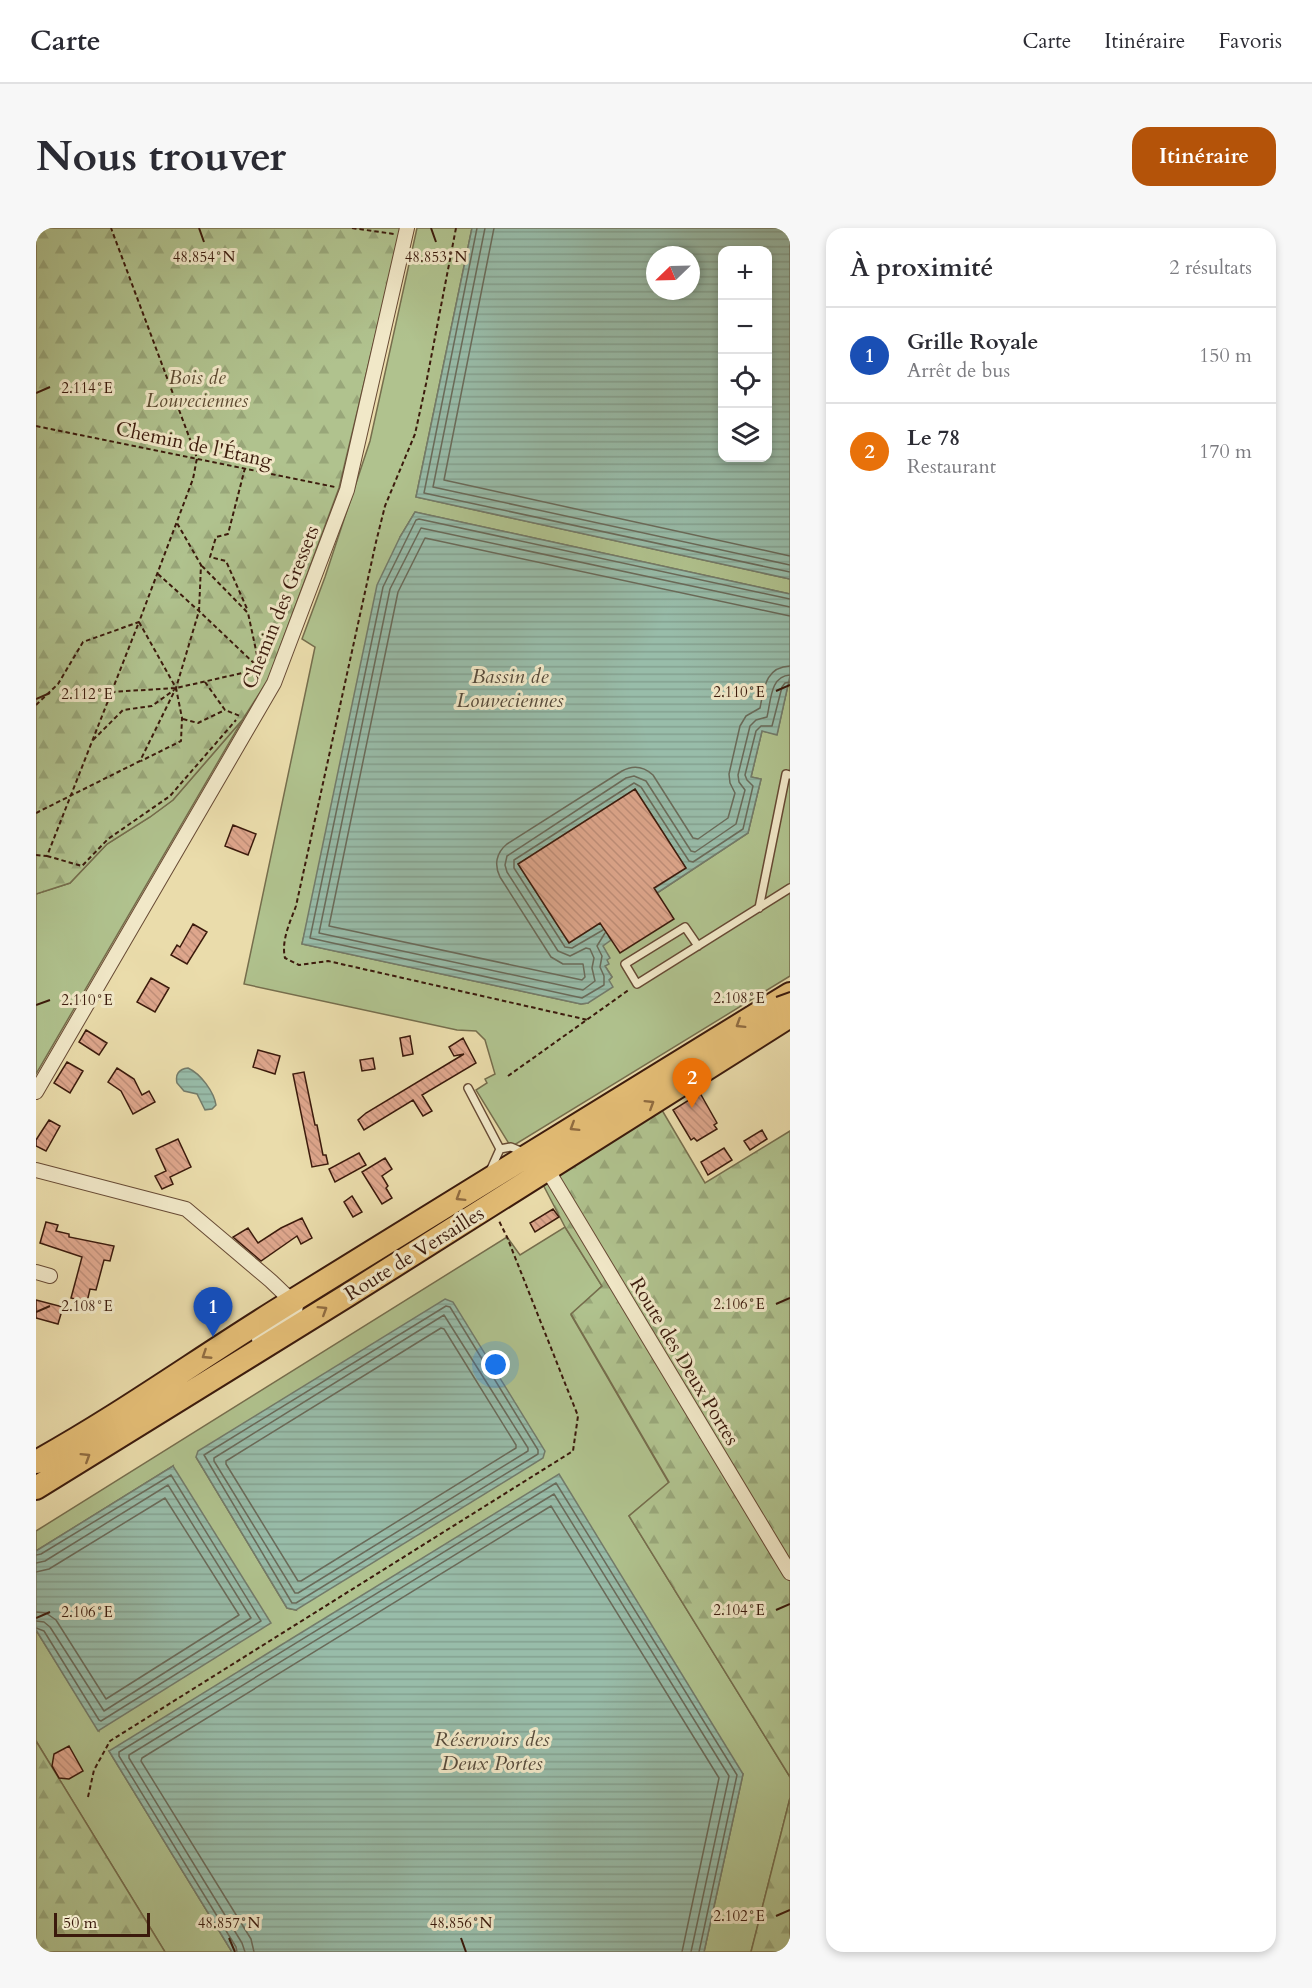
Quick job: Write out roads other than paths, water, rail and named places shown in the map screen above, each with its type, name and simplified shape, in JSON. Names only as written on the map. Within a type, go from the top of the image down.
[{"type":"main road","name":"Route de Versailles","points":[[36,1462],[291,1301],[790,994]]},
{"type":"main road","name":"Route de Versailles","points":[[36,1488],[790,1016]]},
{"type":"street","name":"Chemin des Gressets","points":[[36,1092],[245,719],[274,683],[347,489],[406,232]]},
{"type":"street","points":[[525,1183],[528,1155]]},
{"type":"street","name":"Route des Deux Portes","points":[[547,1169],[790,1573]]},
{"type":"street","points":[[36,1170],[186,1209],[296,1305],[295,1311],[244,1350],[230,1368]]},
{"type":"street","points":[[36,1272],[50,1276]]},
{"type":"lane","points":[[759,908],[786,774],[790,775]]},
{"type":"lane","points":[[698,946],[685,927],[625,964],[637,984],[698,946],[759,908],[790,888]]},
{"type":"lane","points":[[468,1088],[500,1149]]},
{"type":"lane","points":[[500,1149],[511,1147],[528,1155]]},
{"type":"lane","points":[[486,1180],[500,1149]]},
{"type":"water","points":[[472,228],[790,228],[790,579],[416,497]]},
{"type":"water","name":"Bassin de Louveciennes","points":[[415,512],[790,594],[790,676],[777,735],[762,731],[751,777],[761,779],[748,833],[657,893],[638,899],[686,868],[635,789],[518,864],[569,943],[616,913],[609,937],[611,940],[603,946],[610,958],[607,960],[609,964],[605,966],[612,977],[609,980],[613,987],[588,1003],[581,1004],[302,944],[377,585]]},
{"type":"water","points":[[188,1068],[198,1074],[210,1089],[216,1105],[212,1109],[205,1110],[197,1094],[184,1091],[177,1083],[178,1072]]},
{"type":"water","points":[[445,1299],[453,1302],[545,1451],[543,1458],[296,1610],[287,1608],[196,1457],[198,1451]]},
{"type":"water","points":[[173,1466],[271,1623],[98,1731],[36,1630],[36,1551]]},
{"type":"water","name":"Réservoirs des Deux Portes","points":[[559,1474],[743,1774],[704,1952],[232,1952],[109,1751]]},
{"type":"place","name":"Le 78","points":[[692,1108]]},
{"type":"place","name":"Grille Royale","points":[[213,1337]]},
{"type":"park label","name":"Bois de Louveciennes","points":[[197,388]]}]
